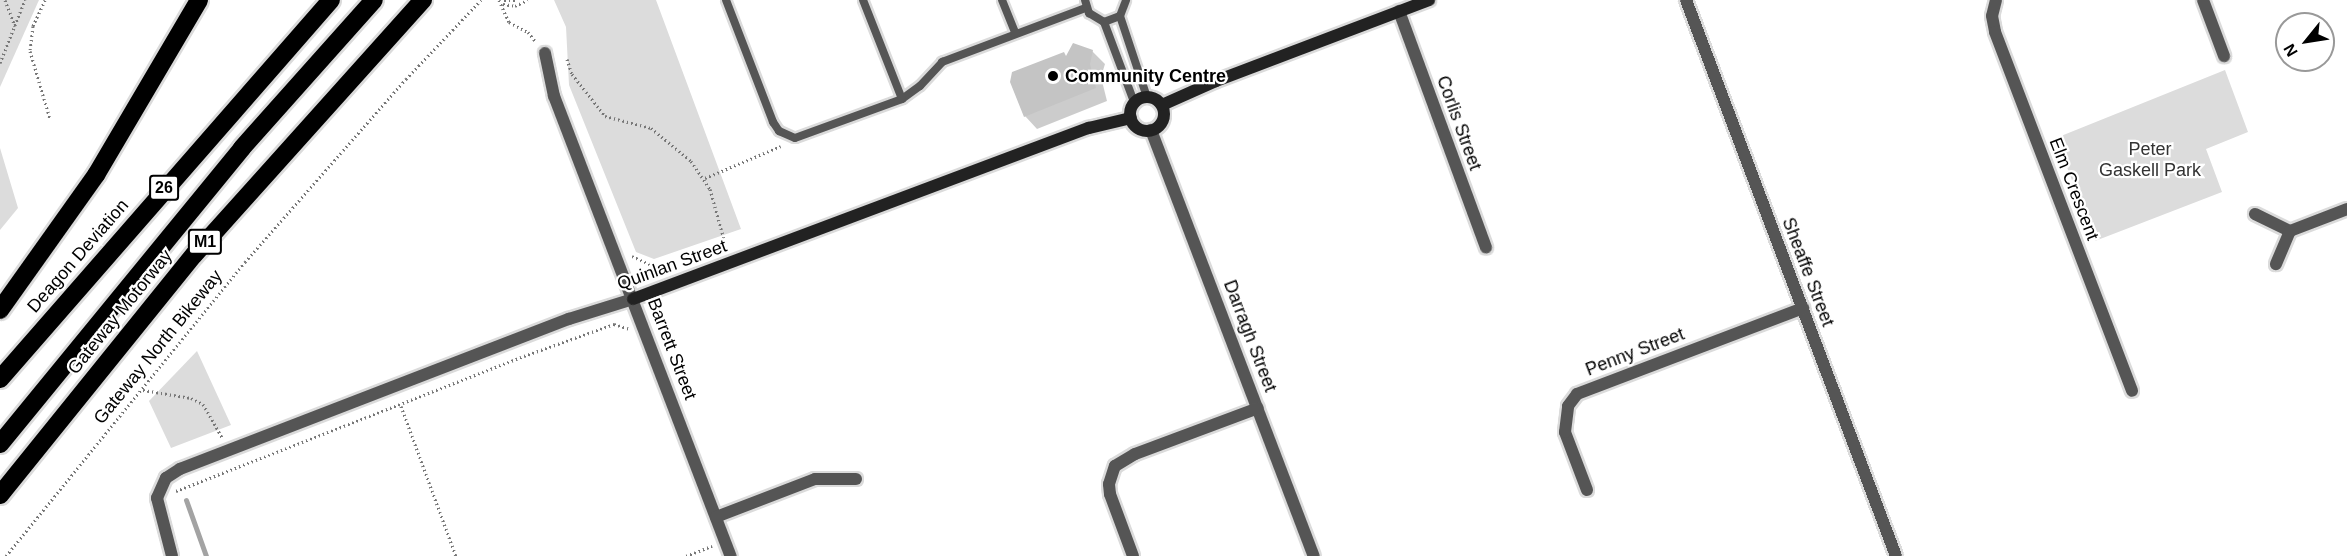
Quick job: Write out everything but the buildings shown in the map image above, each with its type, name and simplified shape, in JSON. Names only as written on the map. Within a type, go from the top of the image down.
[{"type":"highway","name":"Deagon Deviation","points":[[0,310],[96,175],[199,0]]},
{"type":"highway","name":"Deagon Deviation","points":[[0,379],[331,0]]},
{"type":"highway","name":"Gateway Motorway","points":[[0,444],[242,148],[374,0]]},
{"type":"highway","name":"Gateway Motorway","points":[[0,495],[194,255],[313,118],[423,0]]},
{"type":"street","points":[[1162,105],[1216,81],[1429,0]]},
{"type":"street","name":"Sheaffe Street","points":[[1686,0],[1896,556]]},
{"type":"street","name":"Elm Crescent","points":[[1996,0],[1992,9],[1995,32],[2132,390]]},
{"type":"street","points":[[2203,0],[2224,56]]},
{"type":"street","name":"Corlis Street","points":[[1399,11],[1486,248]]},
{"type":"street","name":"Barrett Street","points":[[545,54],[554,96],[731,556]]},
{"type":"street","points":[[1148,97],[1162,105],[1162,120],[1151,130],[1141,129],[1131,118],[1134,102],[1148,97]]},
{"type":"street","name":"Quinlan Street","points":[[172,556],[157,498],[166,478],[228,451],[569,319],[633,298],[1089,128],[1131,118]]},
{"type":"street","name":"Darragh Street","points":[[1151,130],[1314,556]]},
{"type":"street","points":[[2276,264],[2290,231],[2347,209]]},
{"type":"street","points":[[2255,214],[2290,231]]},
{"type":"street","name":"Penny Street","points":[[1587,490],[1565,432],[1568,406],[1577,394],[1803,308]]},
{"type":"street","points":[[1133,556],[1110,494],[1108,484],[1115,466],[1135,454],[1258,408]]},
{"type":"street","points":[[716,517],[815,479],[856,479]]},
{"type":"lane","points":[[726,0],[773,122],[787,137],[804,137],[902,99],[920,86],[942,62],[1086,4],[1093,18],[1104,22],[1120,16]]},
{"type":"lane","points":[[863,0],[902,99]]},
{"type":"lane","points":[[1002,0],[1014,33]]},
{"type":"lane","points":[[1126,0],[1120,16],[1148,97]]},
{"type":"lane","points":[[1104,22],[1134,102]]},
{"type":"path","points":[[5,0],[15,27]]},
{"type":"path","points":[[0,63],[25,0]]},
{"type":"path","points":[[45,0],[31,33],[30,55],[50,119]]},
{"type":"path","name":"Gateway North Bikeway","points":[[6,556],[245,262],[405,79],[481,0]]},
{"type":"path","points":[[502,1],[515,0]]},
{"type":"path","points":[[502,1],[515,6],[528,0]]},
{"type":"path","points":[[502,1],[509,22],[528,32],[545,54]]},
{"type":"path","points":[[567,59],[572,74],[605,116],[651,128],[705,178],[725,243]]},
{"type":"path","points":[[705,178],[782,146],[787,137]]},
{"type":"path","points":[[632,256],[653,266]]},
{"type":"path","points":[[172,493],[234,466],[401,406],[614,324],[626,330],[632,328]]},
{"type":"path","points":[[143,390],[191,398],[203,404],[213,415],[234,466]]},
{"type":"path","points":[[401,406],[456,556]]},
{"type":"path","points":[[686,556],[725,540]]},
{"type":"green space","points":[[0,0],[39,0],[0,87]]},
{"type":"green space","points":[[554,0],[656,0],[741,229],[654,259],[636,252],[569,85],[566,27]]},
{"type":"green space","name":"Peter Gaskell Park","points":[[2225,70],[2248,132],[2206,149],[2222,192],[2095,241],[2056,138]]},
{"type":"green space","points":[[0,148],[18,208],[0,230]]},
{"type":"green space","points":[[197,351],[231,425],[171,448],[149,401]]},
{"type":"waterway","points":[[186,500],[206,556]]},
{"type":"place","name":"Community Centre","points":[[1053,76]]}]
